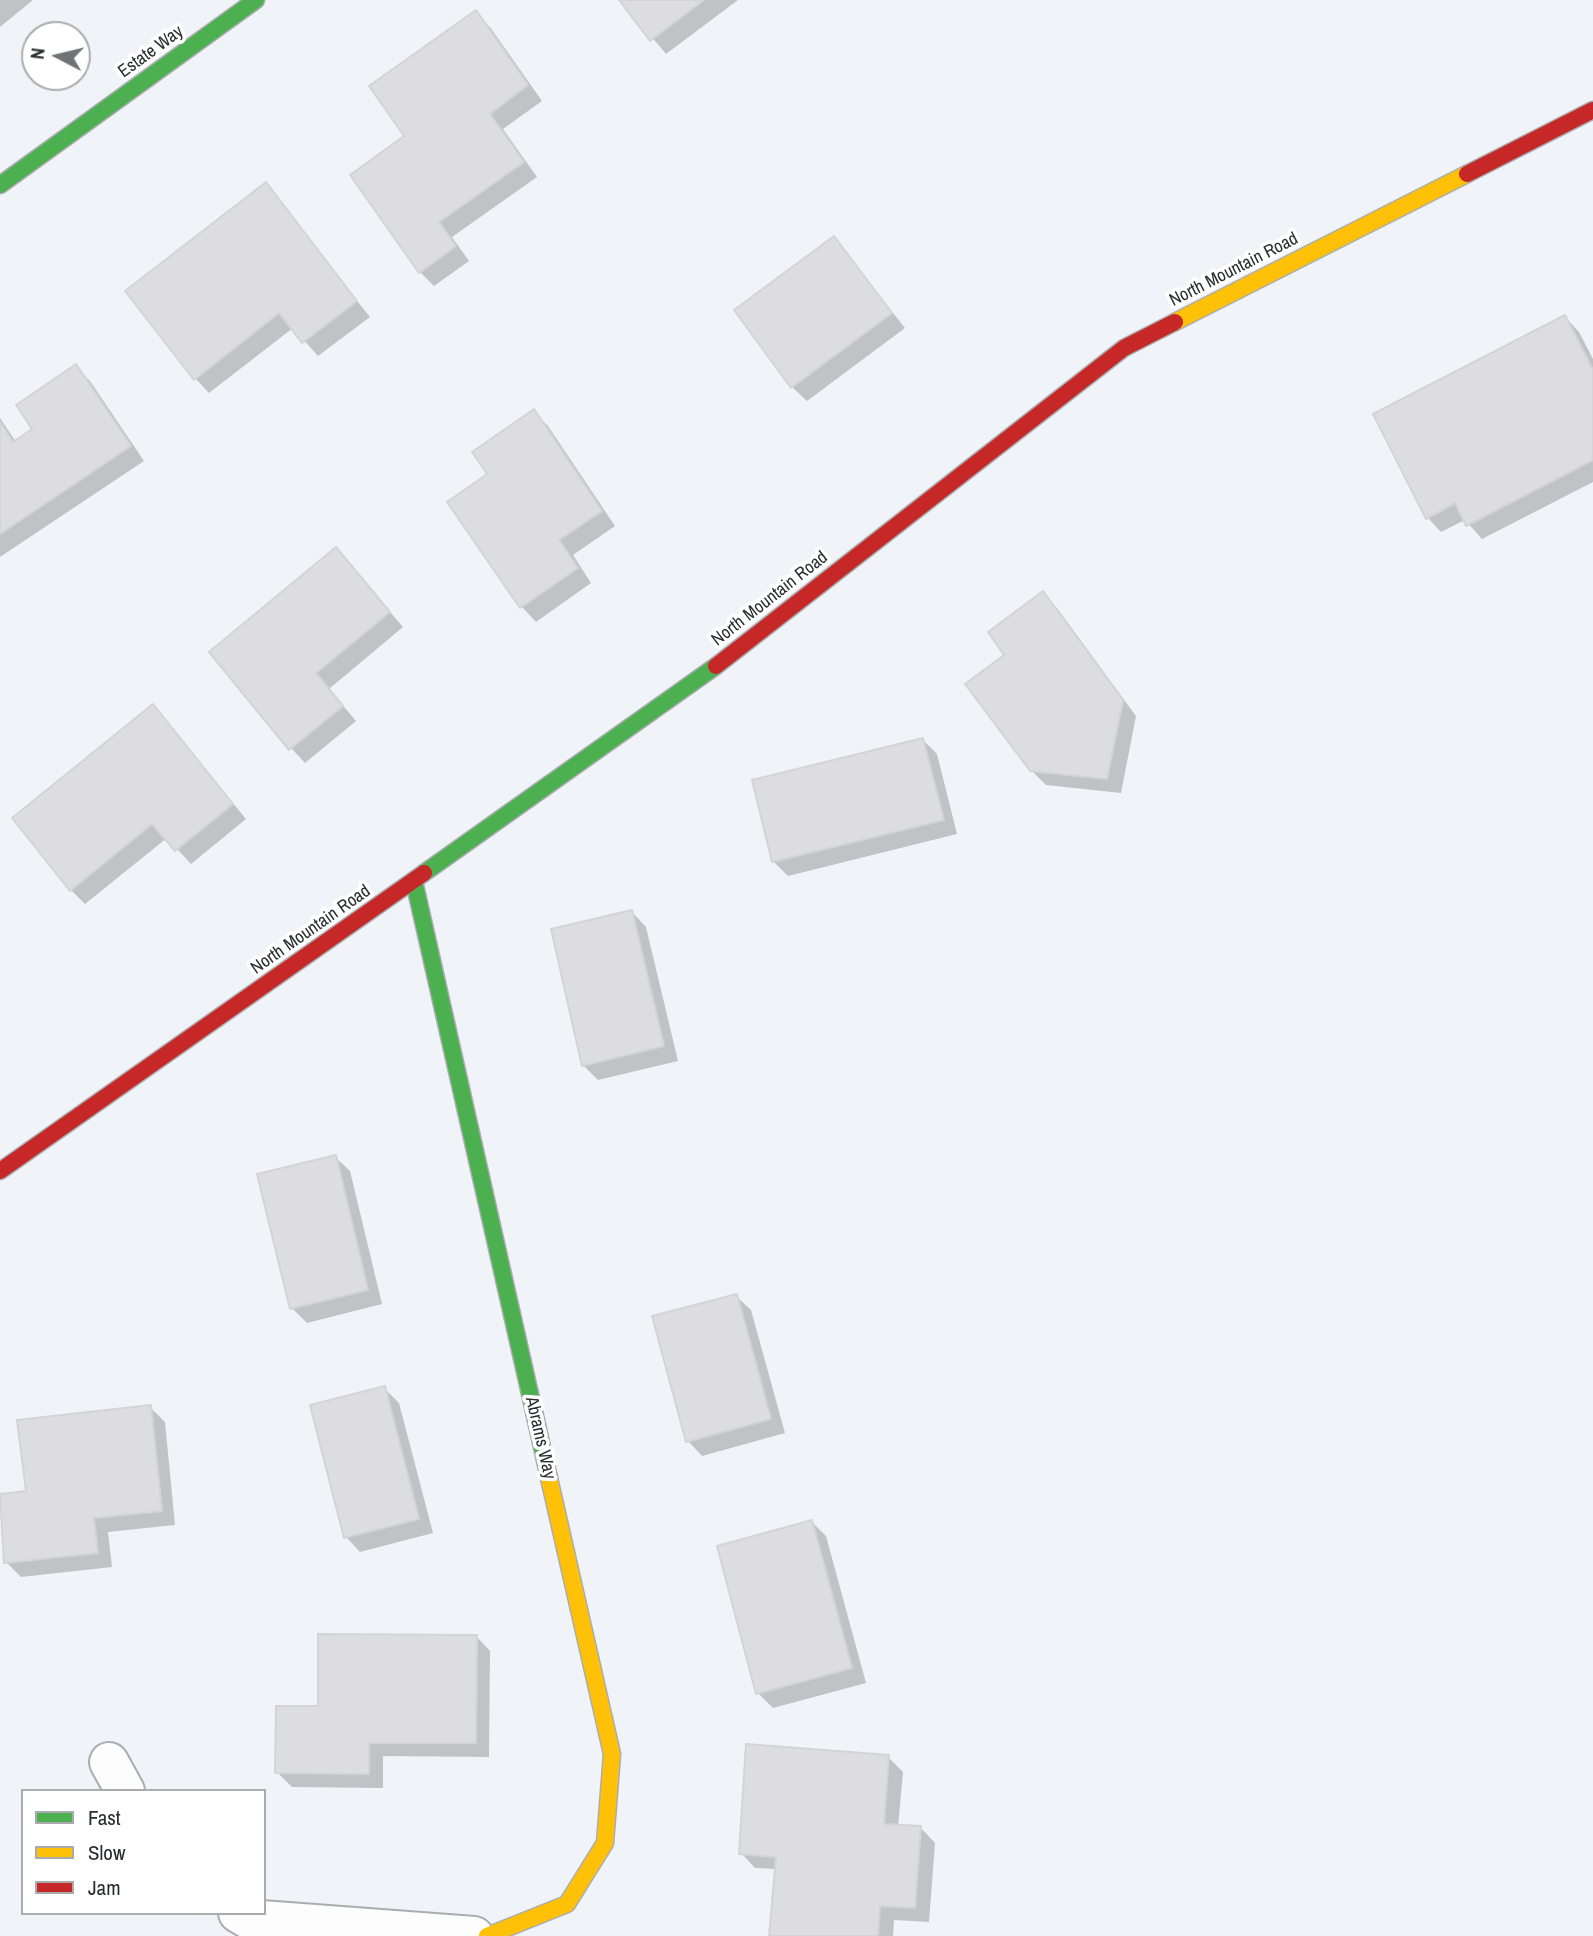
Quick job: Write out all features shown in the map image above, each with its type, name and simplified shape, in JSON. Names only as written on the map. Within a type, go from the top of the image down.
[{"type":"street","name":"Estate Way","points":[[0,185],[256,0]]},
{"type":"street","name":"North Mountain Road","points":[[0,1171],[691,685],[1124,348],[1593,110]]},
{"type":"street","name":"Abrams Way","points":[[414,881],[612,1754],[605,1843],[566,1904],[487,1936]]},
{"type":"street","points":[[241,1915],[248,1919],[474,1936]]},
{"type":"building","points":[[619,0],[704,0],[650,41]]},
{"type":"building","points":[[476,10],[528,85],[490,114],[524,162],[439,222],[456,246],[419,273],[350,175],[404,136],[369,86]]},
{"type":"building","points":[[266,182],[357,301],[302,343],[279,313],[194,380],[125,291]]},
{"type":"building","points":[[834,236],[892,313],[791,388],[734,310]]},
{"type":"building","points":[[1565,315],[1593,370],[1593,460],[1466,526],[1455,503],[1426,519],[1373,414]]},
{"type":"building","points":[[76,364],[131,446],[0,534],[0,422],[13,442],[32,429],[16,405]]},
{"type":"building","points":[[534,409],[602,511],[559,540],[578,568],[520,608],[447,502],[487,474],[472,452]]},
{"type":"building","points":[[336,547],[390,612],[316,673],[343,706],[289,750],[209,652]]},
{"type":"building","points":[[1043,591],[1123,700],[1107,779],[1030,771],[965,684],[1004,655],[988,632]]},
{"type":"building","points":[[153,704],[233,804],[175,851],[152,824],[70,891],[12,818]]},
{"type":"building","points":[[923,738],[944,820],[772,862],[752,780]]},
{"type":"building","points":[[632,910],[664,1046],[582,1066],[551,929]]},
{"type":"building","points":[[336,1155],[368,1290],[290,1309],[257,1174]]},
{"type":"building","points":[[737,1294],[771,1419],[686,1442],[652,1316]]},
{"type":"building","points":[[385,1386],[419,1519],[344,1538],[310,1405]]},
{"type":"building","points":[[151,1405],[162,1511],[94,1518],[98,1553],[4,1563],[0,1494],[26,1491],[17,1420]]},
{"type":"building","points":[[812,1520],[852,1668],[756,1694],[717,1546]]},
{"type":"building","points":[[318,1634],[477,1635],[476,1743],[369,1743],[369,1774],[275,1773],[276,1706],[318,1706]]},
{"type":"building","points":[[746,1744],[889,1755],[884,1824],[921,1826],[915,1908],[880,1906],[878,1936],[769,1936],[776,1857],[739,1854]]},
{"type":"traffic: fast","points":[[0,185],[256,0]]},
{"type":"traffic: fast","points":[[424,873],[716,666]]},
{"type":"traffic: fast","points":[[414,881],[549,1478]]},
{"type":"traffic: slow","points":[[1175,322],[1467,174]]},
{"type":"traffic: slow","points":[[487,1936],[567,1904],[605,1843],[612,1754],[549,1478]]},
{"type":"traffic: jam","points":[[1467,174],[1593,110]]},
{"type":"traffic: jam","points":[[716,666],[1124,348],[1175,322]]},
{"type":"traffic: jam","points":[[0,1171],[424,873]]}]
